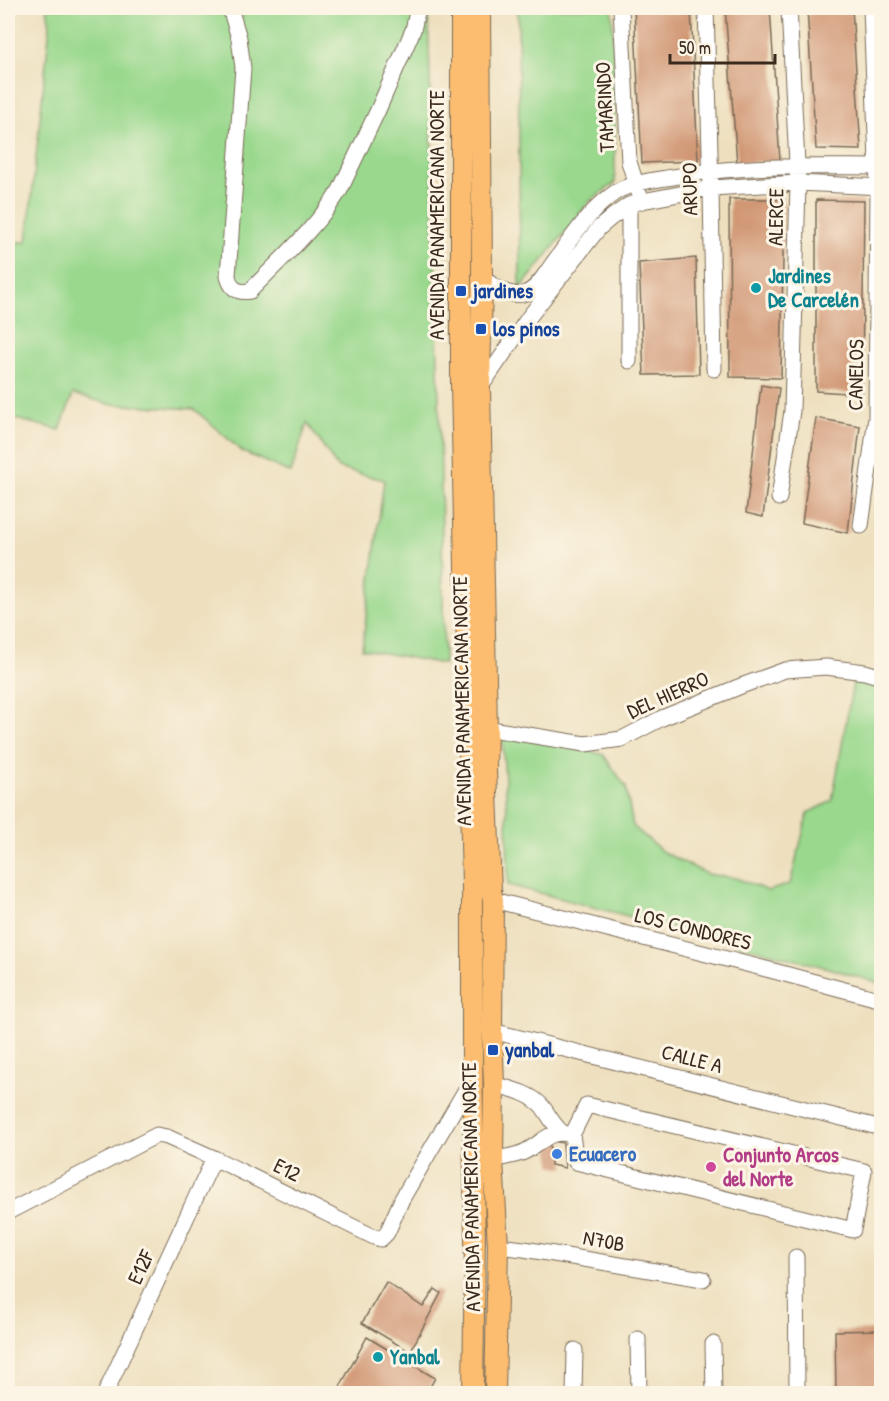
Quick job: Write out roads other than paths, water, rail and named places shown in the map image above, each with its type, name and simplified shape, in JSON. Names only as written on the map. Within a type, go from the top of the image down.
[{"type":"main road","name":"AVENIDA PANAMERICANA NORTE","points":[[461,8],[461,385],[478,727],[487,781],[493,900],[493,1160],[498,1246],[495,1394]]},
{"type":"main road","name":"AVENIDA PANAMERICANA NORTE","points":[[473,1394],[475,1241],[472,886],[478,727],[482,276],[480,8]]},
{"type":"street","points":[[230,8],[239,38],[243,68],[228,276],[230,284],[242,293],[250,291],[309,229],[340,190],[378,110],[412,30],[418,8]]},
{"type":"street","name":"TAMARINDO","points":[[621,8],[629,162],[637,183],[629,361]]},
{"type":"street","name":"ARUPO","points":[[706,8],[714,369]]},
{"type":"street","name":"ALERCE","points":[[779,498],[792,411],[798,183],[789,8]]},
{"type":"street","name":"CANELOS","points":[[861,526],[876,418],[880,166],[871,8]]},
{"type":"street","points":[[482,276],[496,289],[512,294],[525,294],[538,283],[585,220],[603,202],[619,190],[637,183],[711,171],[798,166],[880,166]]},
{"type":"street","points":[[480,388],[529,317],[599,228],[612,217],[636,203],[711,188],[798,183],[880,187]]},
{"type":"street","name":"DEL HIERRO","points":[[478,727],[585,744],[622,739],[662,718],[785,670],[826,667],[865,672],[882,677]]},
{"type":"street","name":"LOS CONDORES","points":[[493,900],[882,1000]]},
{"type":"street","name":"CALLE A","points":[[492,1031],[882,1128]]},
{"type":"street","name":"E12","points":[[8,1212],[157,1135],[167,1137],[214,1158],[381,1239],[387,1233],[402,1199],[473,1079]]},
{"type":"street","points":[[494,1084],[528,1096],[542,1106],[554,1125],[568,1134],[576,1162],[853,1230],[864,1171],[587,1105],[568,1134]]},
{"type":"street","points":[[493,1160],[525,1152],[552,1134],[568,1134]]},
{"type":"street","name":"E12F","points":[[105,1394],[214,1158]]},
{"type":"street","name":"N70B","points":[[498,1246],[703,1279]]},
{"type":"street","points":[[796,1257],[796,1394]]},
{"type":"street","points":[[638,1339],[639,1394]]},
{"type":"street","points":[[713,1344],[714,1394]]},
{"type":"street","points":[[574,1394],[575,1350]]},
{"type":"place","name":"Jardines De Carcelén","points":[[756,288]]},
{"type":"place","name":"jardines","points":[[461,291]]},
{"type":"place","name":"los pinos","points":[[481,329]]},
{"type":"place","name":"yanbal","points":[[493,1050]]},
{"type":"place","name":"Ecuacero","points":[[557,1154]]},
{"type":"place","name":"Conjunto Arcos del Norte","points":[[711,1167]]},
{"type":"place","name":"Yanbal","points":[[378,1357]]}]
